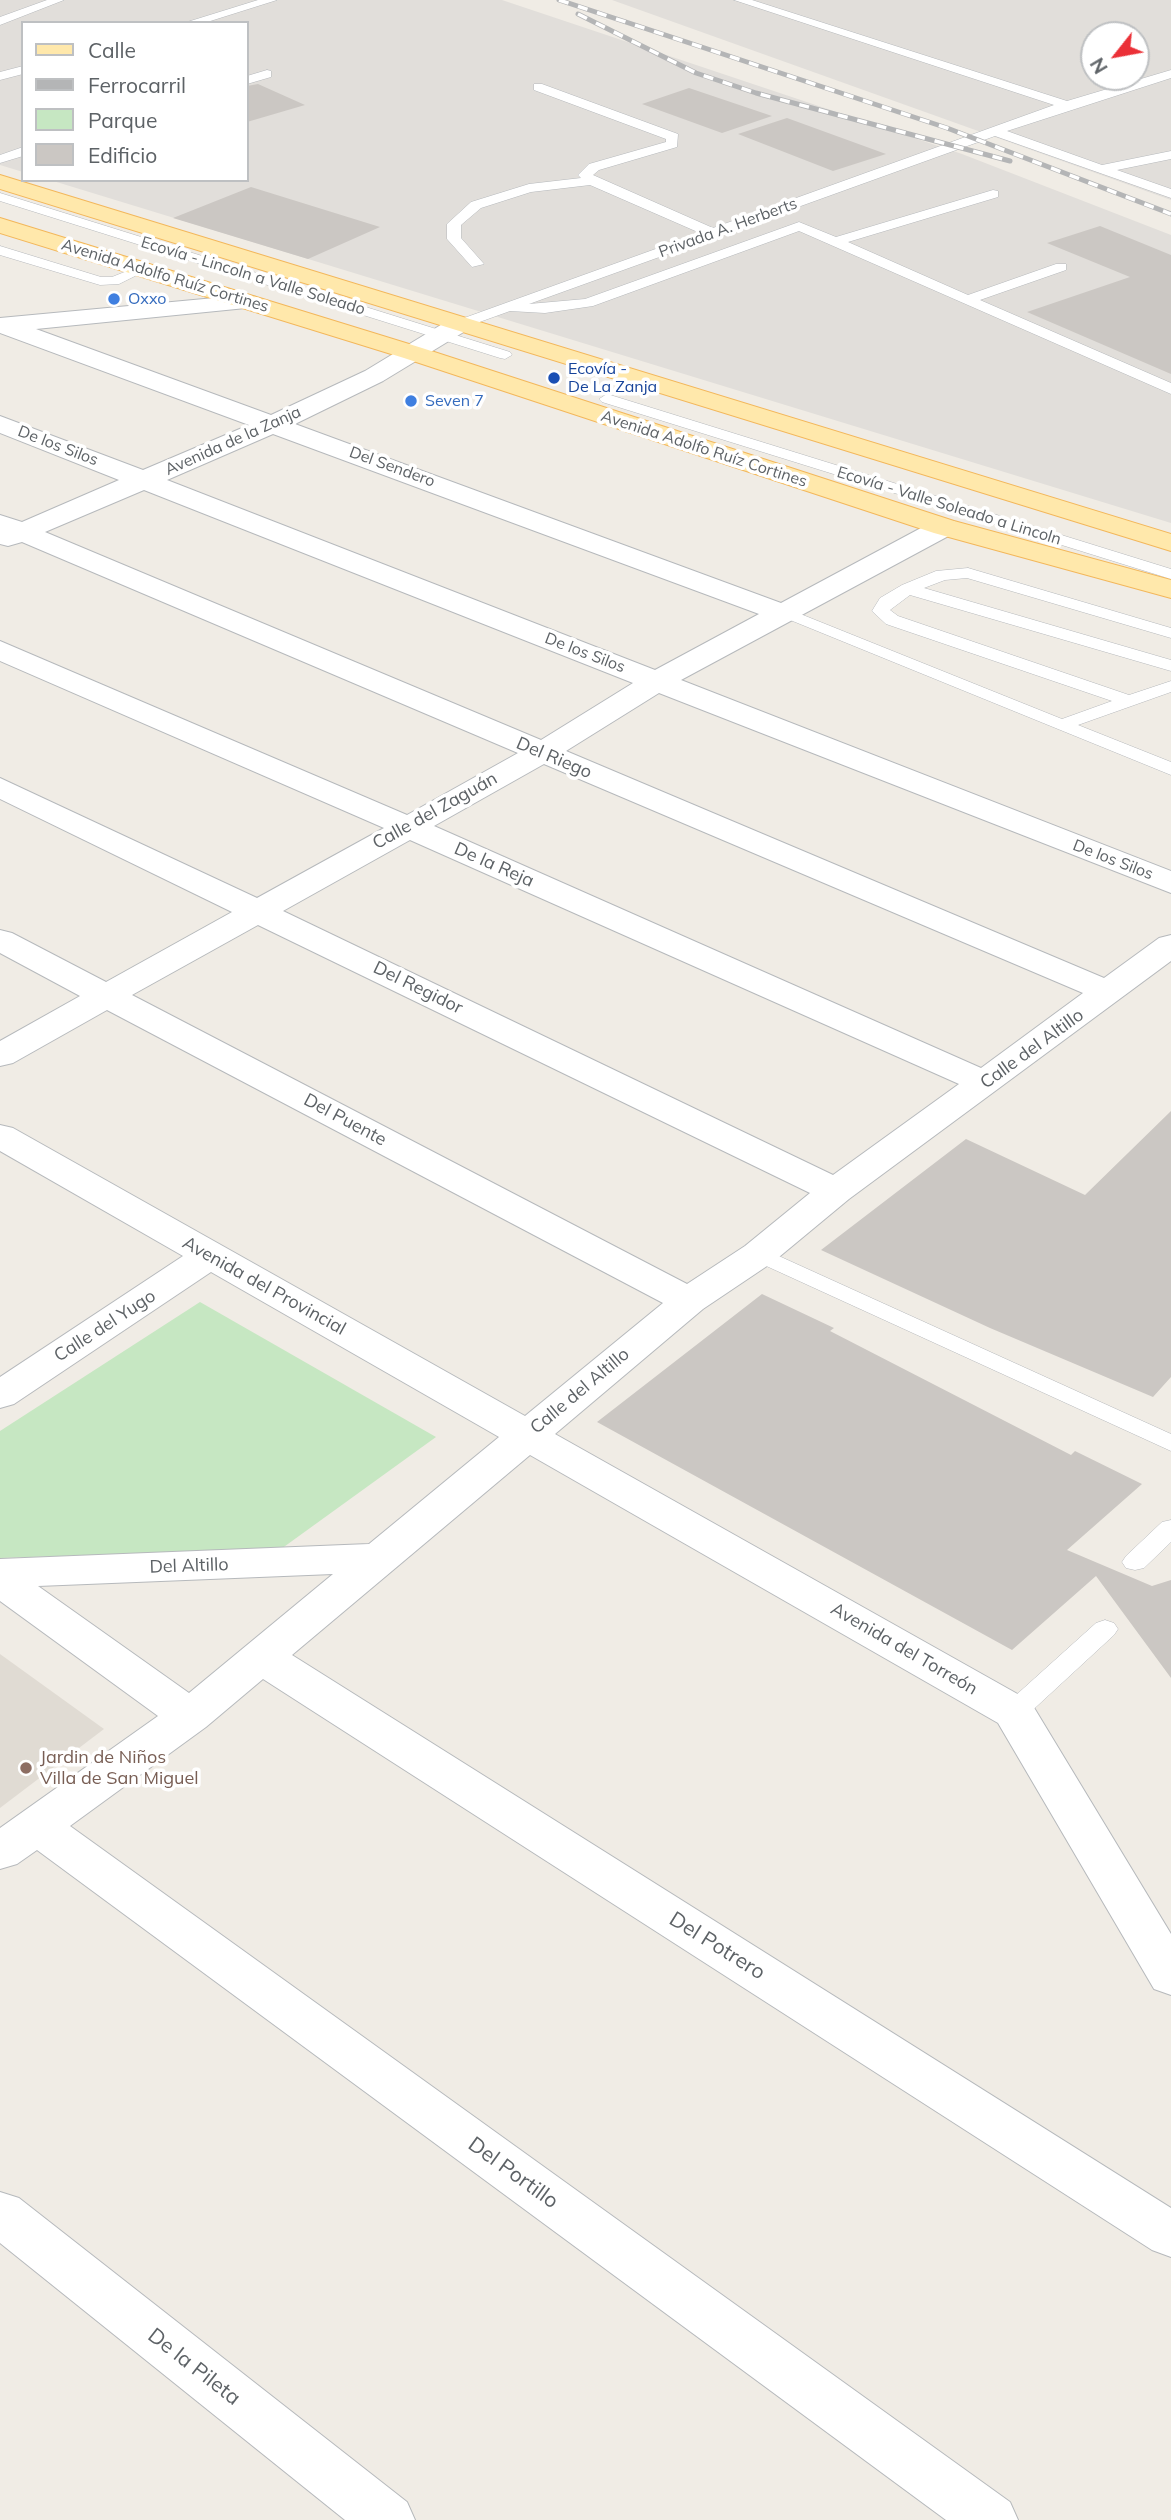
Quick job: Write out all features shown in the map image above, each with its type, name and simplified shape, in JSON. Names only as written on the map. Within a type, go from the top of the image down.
[{"type":"main road","name":"Avenida Adolfo Ruíz Cortines","points":[[0,182],[436,339],[944,527],[1171,589]]},
{"type":"main road","name":"Avenida Adolfo Ruíz Cortines","points":[[0,225],[247,302],[436,339],[1171,543]]},
{"type":"street","points":[[1,325],[247,302]]},
{"type":"street","name":"Del Sendero","points":[[1,325],[782,613]]},
{"type":"street","name":"Avenida de la Zanja","points":[[7,532],[143,480],[274,424],[374,376],[436,339]]},
{"type":"street","name":"De los Silos","points":[[0,424],[1171,883]]},
{"type":"street","name":"Calle del Zaguán","points":[[0,1055],[406,826],[542,753],[657,681],[944,527]]},
{"type":"street","name":"Del Riego","points":[[7,532],[1110,992]]},
{"type":"street","name":"De la Reja","points":[[0,650],[406,826],[986,1083]]},
{"type":"street","name":"Del Regidor","points":[[0,787],[836,1191]]},
{"type":"street","name":"Del Puente","points":[[0,940],[689,1301]]},
{"type":"street","name":"Calle del Altillo","points":[[18,1838],[190,1716],[263,1658],[378,1558],[689,1301],[759,1254],[836,1191],[1171,945]]},
{"type":"street","name":"Avenida del Provincial","points":[[0,1136],[528,1434]]},
{"type":"street","name":"Calle del Yugo","points":[[7,1381],[210,1256]]},
{"type":"street","name":"Avenida del Torreón","points":[[528,1434],[1014,1712],[1171,1976]]},
{"type":"street","name":"Del Altillo","points":[[0,1573],[378,1558]]},
{"type":"street","points":[[0,1580],[190,1716]]},
{"type":"street","name":"Del Potrero","points":[[263,1658],[1171,2235]]},
{"type":"street","name":"Del Portillo","points":[[18,1838],[990,2520]]},
{"type":"street","name":"De la Pileta","points":[[0,2213],[387,2520]]},
{"type":"lane","points":[[0,21],[58,0]]},
{"type":"lane","points":[[197,21],[271,0]]},
{"type":"lane","points":[[740,0],[1067,105]]},
{"type":"lane","points":[[759,6],[777,0]]},
{"type":"lane","points":[[0,76],[21,70]]},
{"type":"lane","points":[[248,80],[267,74]]},
{"type":"lane","name":"Privada A. Herberts","points":[[436,339],[504,307],[998,132],[1067,105],[1171,74]]},
{"type":"lane","points":[[538,88],[673,137],[672,144],[594,167],[585,175],[592,181],[712,233]]},
{"type":"lane","points":[[998,132],[1171,194]]},
{"type":"lane","points":[[0,159],[21,152]]},
{"type":"lane","points":[[1102,169],[1171,155]]},
{"type":"lane","points":[[477,264],[454,239],[454,224],[475,205],[529,188],[592,181]]},
{"type":"lane","points":[[835,242],[993,194]]},
{"type":"lane","name":"Ecovía - Lincoln a Valle Soleado","points":[[0,197],[436,339]]},
{"type":"lane","points":[[0,208],[498,359]]},
{"type":"lane","points":[[768,213],[1171,389]]},
{"type":"lane","points":[[504,307],[545,309],[588,303],[799,226]]},
{"type":"lane","points":[[0,250],[100,281],[114,281],[142,269]]},
{"type":"lane","points":[[967,300],[1061,267]]},
{"type":"lane","name":"Ecovía - Valle Soleado a Lincoln","points":[[1171,564],[615,395],[1171,575]]},
{"type":"lane","points":[[1127,700],[892,620],[881,611],[887,602],[908,589],[942,575],[968,573],[1171,633]]},
{"type":"lane","points":[[908,589],[1171,666]]},
{"type":"lane","points":[[782,613],[1171,769]]},
{"type":"lane","points":[[1062,725],[1171,686]]},
{"type":"lane","points":[[759,1254],[1171,1443]]},
{"type":"lane","points":[[1135,1562],[1171,1528]]},
{"type":"lane","points":[[1014,1712],[1105,1629]]},
{"type":"shaded area","points":[[0,0],[502,0],[962,154],[1171,235],[1171,523],[57,182],[248,182],[248,21],[21,21],[21,171],[0,165]]},
{"type":"shaded area","points":[[612,0],[1171,0],[1171,200]]},
{"type":"shaded area","name":"Jardin de Niños Villa de San Miguel","points":[[0,1654],[104,1729],[0,1808]]},
{"type":"green space","points":[[200,1302],[436,1437],[281,1549],[0,1558],[0,1431]]},
{"type":"building","points":[[258,84],[305,105],[248,122],[248,86]]},
{"type":"building","points":[[689,88],[772,116],[722,133],[642,104]]},
{"type":"building","points":[[787,118],[886,154],[833,171],[738,134]]},
{"type":"building","points":[[251,187],[380,227],[308,259],[173,218]]},
{"type":"building","points":[[1100,226],[1171,255],[1171,374],[1027,312],[1130,277],[1047,243]]},
{"type":"building","points":[[1171,1111],[1171,1377],[1153,1397],[990,1328],[821,1250],[966,1139],[1085,1195]]},
{"type":"building","points":[[762,1294],[834,1328],[830,1331],[1071,1455],[1075,1451],[1142,1484],[1067,1550],[1152,1586],[1171,1580],[1171,1678],[1096,1576],[1012,1650],[597,1422]]},
{"type":"railway","points":[[559,0],[947,128],[1171,214]]},
{"type":"railway","points":[[578,14],[696,73],[756,93],[1010,161]]},
{"type":"place","name":"Oxxo","points":[[114,299]]},
{"type":"place","name":"Ecovía - De La Zanja","points":[[554,378]]},
{"type":"place","name":"Seven 7","points":[[411,401]]},
{"type":"place","name":"Jardin de Niños Villa de San Miguel","points":[[26,1768]]}]
